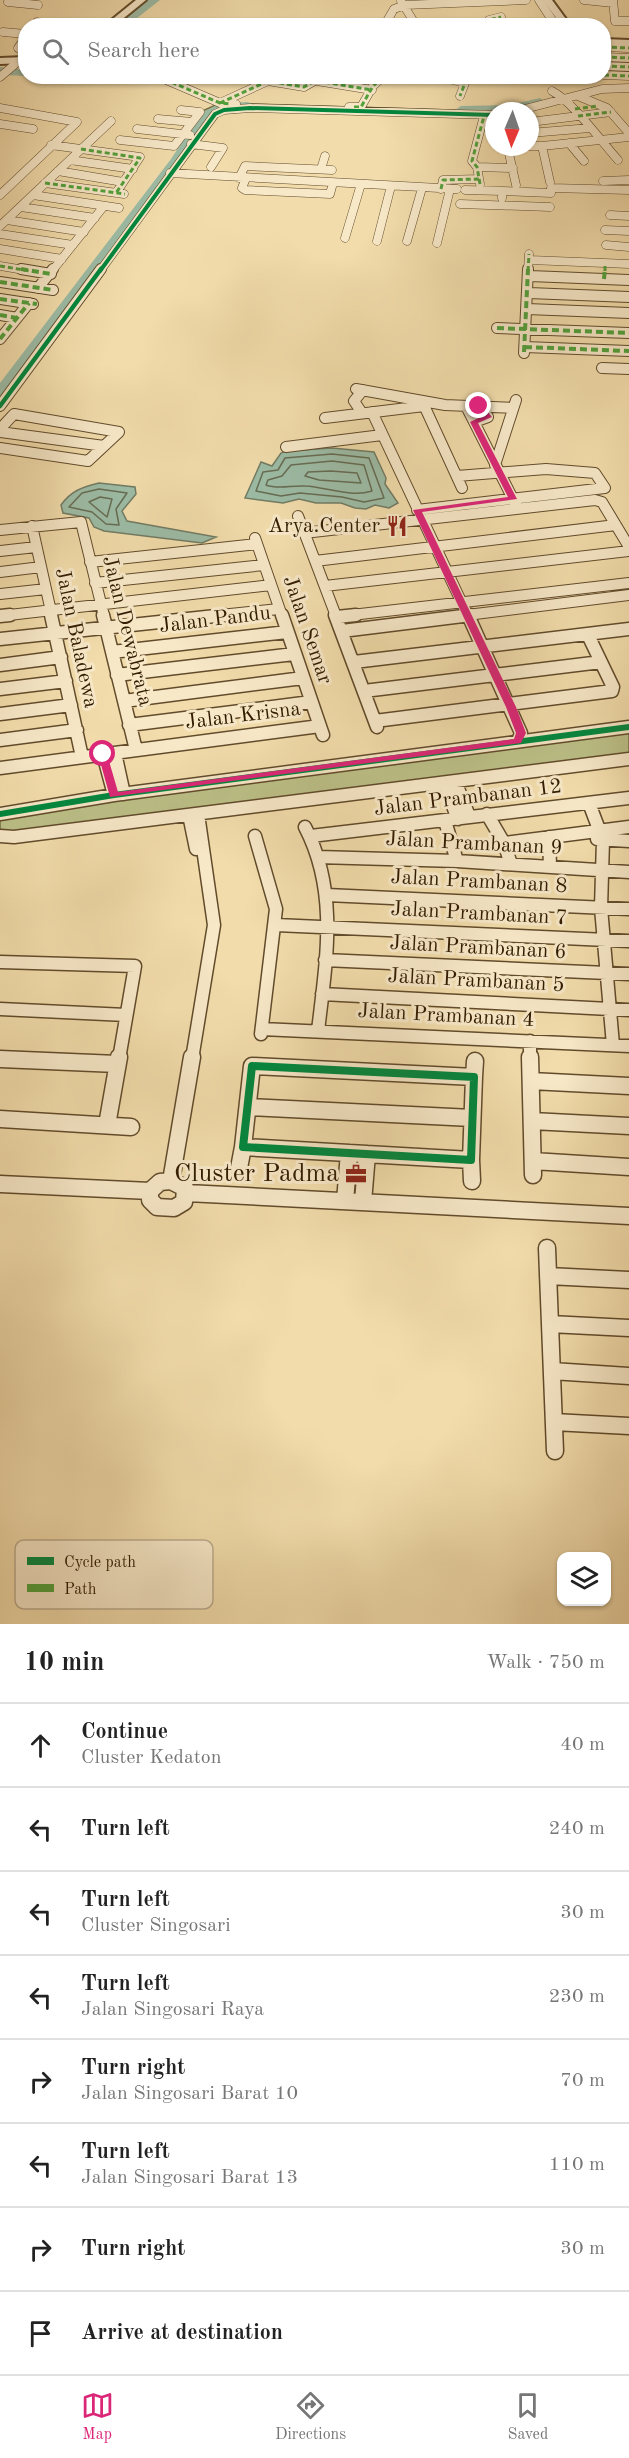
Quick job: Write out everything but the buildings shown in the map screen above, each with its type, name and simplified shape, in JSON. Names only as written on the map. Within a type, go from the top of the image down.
[{"type":"street","points":[[118,18],[142,0]]},
{"type":"street","points":[[389,18],[394,9],[403,3],[526,0]]},
{"type":"street","points":[[539,0],[556,18]]},
{"type":"street","points":[[547,0],[558,18]]},
{"type":"street","points":[[585,0],[585,2],[613,2],[615,21],[629,21]]},
{"type":"street","points":[[4,2],[38,5]]},
{"type":"street","points":[[0,12],[10,5],[4,2]]},
{"type":"street","points":[[403,3],[412,18]]},
{"type":"street","points":[[497,18],[501,17]]},
{"type":"street","points":[[611,42],[629,43]]},
{"type":"street","points":[[611,47],[629,48]]},
{"type":"street","points":[[611,57],[629,58]]},
{"type":"street","points":[[611,66],[629,67]]},
{"type":"street","points":[[611,75],[629,76]]},
{"type":"street","points":[[176,84],[220,103],[484,116],[472,161],[477,167],[480,182],[443,180],[453,189]]},
{"type":"street","points":[[220,103],[234,96],[245,94],[262,84]]},
{"type":"street","points":[[285,84],[303,87],[309,84]]},
{"type":"street","points":[[344,84],[372,90]]},
{"type":"street","points":[[361,110],[377,84]]},
{"type":"street","points":[[460,96],[465,84]]},
{"type":"street","points":[[578,96],[599,84],[629,88]]},
{"type":"street","points":[[560,95],[618,160]]},
{"type":"street","points":[[539,103],[560,95],[578,96],[611,112],[629,135],[542,146],[550,182]]},
{"type":"street","points":[[539,120],[598,106]]},
{"type":"street","points":[[0,406],[215,114],[232,109],[361,110]]},
{"type":"street","points":[[0,110],[76,124],[2,190]]},
{"type":"street","points":[[120,140],[174,146],[200,112],[181,110]]},
{"type":"street","points":[[577,112],[611,112]]},
{"type":"street","points":[[23,137],[46,117]]},
{"type":"street","points":[[158,119],[192,122]]},
{"type":"street","points":[[0,226],[111,121]]},
{"type":"street","points":[[0,124],[33,129]]},
{"type":"street","points":[[539,132],[590,128]]},
{"type":"street","points":[[137,129],[184,134],[223,148],[211,167]]},
{"type":"street","points":[[569,143],[584,162]]},
{"type":"street","points":[[45,183],[120,194],[123,182],[140,157],[51,144]]},
{"type":"street","points":[[321,169],[325,156]]},
{"type":"street","points":[[510,156],[516,185]]},
{"type":"street","points":[[70,160],[133,169]]},
{"type":"street","points":[[291,168],[295,160]]},
{"type":"street","points":[[330,194],[298,197],[269,195],[242,189],[245,166],[332,170]]},
{"type":"street","points":[[477,167],[513,168]]},
{"type":"street","points":[[58,171],[123,182]]},
{"type":"street","points":[[170,173],[550,193],[550,188],[629,190]]},
{"type":"street","points":[[407,241],[418,187],[417,178]]},
{"type":"street","points":[[603,181],[629,180]]},
{"type":"street","points":[[327,204],[333,183]]},
{"type":"street","points":[[345,238],[361,184]]},
{"type":"street","points":[[377,240],[391,186]]},
{"type":"street","points":[[437,243],[453,189]]},
{"type":"street","points":[[501,205],[502,191]]},
{"type":"street","points":[[33,195],[119,208]]},
{"type":"street","points":[[460,204],[550,207]]},
{"type":"street","points":[[38,288],[104,206]]},
{"type":"street","points":[[21,207],[95,218]]},
{"type":"street","points":[[610,215],[629,216]]},
{"type":"street","points":[[7,220],[84,232]]},
{"type":"street","points":[[605,230],[629,231]]},
{"type":"street","points":[[0,234],[73,245]]},
{"type":"street","points":[[606,245],[629,247]]},
{"type":"street","points":[[0,249],[62,259]]},
{"type":"street","points":[[629,264],[529,257],[530,276],[525,329],[525,350],[629,351]]},
{"type":"street","points":[[603,279],[605,263]]},
{"type":"street","points":[[0,266],[51,274]]},
{"type":"street","points":[[530,276],[629,280]]},
{"type":"street","points":[[0,282],[52,291]]},
{"type":"street","points":[[529,293],[629,297]]},
{"type":"street","points":[[0,299],[33,304],[2,335]]},
{"type":"street","points":[[527,309],[629,313]]},
{"type":"street","points":[[0,315],[17,318]]},
{"type":"street","points":[[497,328],[629,333]]},
{"type":"street","points":[[602,368],[629,369]]},
{"type":"street","points":[[497,469],[502,444],[515,404],[494,407],[423,404],[359,389],[354,401],[367,413],[382,435],[525,736]]},
{"type":"street","points":[[325,418],[423,404]]},
{"type":"street","points":[[423,404],[462,488]]},
{"type":"street","points":[[466,406],[515,504]]},
{"type":"street","points":[[474,422],[488,417],[479,406]]},
{"type":"street","points":[[494,407],[498,418],[509,422]]},
{"type":"street","points":[[0,430],[14,414],[119,431],[88,461],[0,448]]},
{"type":"street","points":[[0,430],[104,446]]},
{"type":"street","points":[[286,447],[382,435]]},
{"type":"street","points":[[485,444],[502,444]]},
{"type":"street","points":[[457,476],[497,469],[546,469],[589,472],[597,475],[604,486],[601,489],[515,504]]},
{"type":"street","points":[[304,532],[420,514],[515,504],[595,500],[603,502],[629,549],[325,586]]},
{"type":"street","points":[[298,516],[376,725],[610,692],[613,690],[611,682],[588,635]]},
{"type":"street","name":"Jalan Dewabrata","points":[[32,526],[81,522],[136,750]]},
{"type":"street","points":[[315,561],[616,525]]},
{"type":"street","points":[[0,530],[32,526]]},
{"type":"street","name":"Jalan Baladewa","points":[[32,526],[82,757]]},
{"type":"street","name":"Jalan Semar","points":[[90,562],[256,541],[321,731]]},
{"type":"street","points":[[0,551],[36,547]]},
{"type":"street","points":[[95,583],[264,565]]},
{"type":"street","points":[[0,572],[41,567]]},
{"type":"street","points":[[337,617],[629,584]]},
{"type":"street","points":[[0,616],[271,585]]},
{"type":"street","points":[[0,594],[46,589]]},
{"type":"street","points":[[342,631],[629,596]]},
{"type":"street","points":[[0,639],[279,609]]},
{"type":"street","points":[[354,662],[629,629]]},
{"type":"street","name":"Jalan Pandu","points":[[112,652],[287,632]]},
{"type":"street","points":[[117,675],[294,654]]},
{"type":"street","points":[[0,665],[61,657]]},
{"type":"street","points":[[364,691],[601,662]]},
{"type":"street","points":[[123,701],[303,678]]},
{"type":"street","points":[[0,689],[66,681]]},
{"type":"street","points":[[129,725],[311,702]]},
{"type":"street","points":[[0,714],[71,705]]},
{"type":"street","points":[[0,814],[119,794],[525,736],[629,727]]},
{"type":"street","points":[[0,740],[77,730]]},
{"type":"street","name":"Jalan Krisna","points":[[0,768],[136,750],[321,731]]},
{"type":"street","points":[[109,754],[119,794]]},
{"type":"street","points":[[0,836],[14,837],[629,759]]},
{"type":"street","points":[[450,782],[464,817]]},
{"type":"street","name":"Jalan Prambanan 12","points":[[318,857],[308,832],[445,821],[629,798]]},
{"type":"street","points":[[589,802],[602,835],[604,870],[601,908],[613,1045]]},
{"type":"street","points":[[168,1181],[209,925],[193,814]]},
{"type":"street","points":[[488,814],[504,843],[511,864]]},
{"type":"street","points":[[445,821],[458,861]]},
{"type":"street","points":[[504,843],[549,837],[602,835],[629,827]]},
{"type":"street","points":[[602,835],[629,842]]},
{"type":"street","points":[[255,836],[275,900],[276,925]]},
{"type":"street","points":[[549,837],[550,866]]},
{"type":"street","points":[[318,857],[327,894],[328,926],[318,1031]]},
{"type":"street","name":"Jalan Prambanan 9","points":[[318,857],[458,861],[629,872]]},
{"type":"street","name":"Jalan Prambanan 8","points":[[327,894],[629,909]]},
{"type":"street","name":"Jalan Prambanan 7","points":[[276,925],[629,941]]},
{"type":"street","name":"Jalan Prambanan 4","points":[[276,925],[261,1032],[318,1031],[629,1046]]},
{"type":"street","name":"Jalan Prambanan 6","points":[[325,960],[629,974]]},
{"type":"street","points":[[0,962],[135,966],[106,1125]]},
{"type":"street","name":"Jalan Prambanan 5","points":[[321,994],[629,1010]]},
{"type":"street","points":[[0,1009],[126,1015]]},
{"type":"street","points":[[530,1041],[533,1168],[629,1167]]},
{"type":"street","points":[[0,1059],[117,1064]]},
{"type":"street","points":[[239,1168],[253,1059],[474,1077]]},
{"type":"street","points":[[472,1181],[475,1061]]},
{"type":"street","points":[[531,1081],[629,1086]]},
{"type":"street","points":[[248,1107],[472,1118]]},
{"type":"street","points":[[0,1119],[131,1127]]},
{"type":"street","points":[[532,1121],[629,1126]]},
{"type":"street","points":[[243,1148],[471,1160]]},
{"type":"street","points":[[345,1201],[349,1153]]},
{"type":"street","points":[[363,1202],[367,1154]]},
{"type":"street","points":[[168,1181],[182,1185],[186,1193],[184,1202],[168,1209],[157,1207],[149,1193],[156,1184],[168,1181]]},
{"type":"street","points":[[346,1181],[365,1182]]},
{"type":"street","points":[[0,1184],[149,1193]]},
{"type":"street","points":[[0,1189],[149,1193]]},
{"type":"street","points":[[186,1193],[629,1216]]},
{"type":"street","points":[[547,1248],[555,1452]]},
{"type":"street","points":[[548,1276],[629,1280]]},
{"type":"street","points":[[550,1324],[629,1328]]},
{"type":"street","points":[[552,1371],[629,1376]]},
{"type":"street","points":[[554,1422],[629,1426]]},
{"type":"green space","points":[[622,88],[539,106],[539,102]]},
{"type":"green space","points":[[220,103],[485,111],[485,115],[277,109],[215,114],[0,405],[0,393],[19,366],[185,148],[192,136],[184,134],[200,112]]},
{"type":"green space","points":[[629,727],[629,759],[0,836],[0,814],[518,741],[525,733],[534,739]]},
{"type":"water","points":[[332,448],[374,452],[386,478],[385,484],[398,503],[389,508],[375,505],[366,509],[341,503],[316,503],[299,499],[283,503],[245,498],[261,462],[272,466],[281,453],[286,451]]},
{"type":"water","points":[[99,483],[135,487],[136,494],[122,511],[127,521],[216,537],[202,543],[104,531],[94,527],[89,518],[63,513],[61,505],[69,496],[82,488]]},
{"type":"waterway","points":[[130,18],[154,0]]},
{"type":"waterway","points":[[0,71],[18,73]]},
{"type":"waterway","points":[[461,110],[510,109],[540,102]]},
{"type":"waterway","points":[[0,394],[176,161],[206,116],[219,108],[247,106]]},
{"type":"marked path","points":[[497,18],[501,17]]},
{"type":"marked path","points":[[611,47],[629,48]]},
{"type":"marked path","points":[[611,57],[629,58]]},
{"type":"marked path","points":[[611,66],[629,67]]},
{"type":"marked path","points":[[611,75],[629,76]]},
{"type":"marked path","points":[[176,84],[220,103],[231,104]]},
{"type":"marked path","points":[[220,103],[261,84]]},
{"type":"marked path","points":[[286,84],[304,87],[309,84]]},
{"type":"marked path","points":[[335,84],[372,90]]},
{"type":"marked path","points":[[354,107],[361,107],[375,84]]},
{"type":"marked path","points":[[460,96],[465,84]]},
{"type":"marked path","points":[[575,109],[598,106]]},
{"type":"marked path","points":[[578,116],[611,112]]},
{"type":"marked path","points":[[480,184],[477,167],[472,161],[484,116]]},
{"type":"marked path","points":[[81,149],[140,158],[116,193]]},
{"type":"marked path","points":[[441,189],[443,180],[479,179]]},
{"type":"marked path","points":[[45,183],[125,194]]},
{"type":"marked path","points":[[524,352],[529,254]]},
{"type":"marked path","points":[[604,279],[605,263]]},
{"type":"marked path","points":[[0,266],[51,274]]},
{"type":"marked path","points":[[0,282],[53,290]]},
{"type":"marked path","points":[[0,299],[37,304]]},
{"type":"marked path","points":[[0,339],[29,303]]},
{"type":"marked path","points":[[0,315],[17,318]]},
{"type":"marked path","points":[[497,328],[629,333]]},
{"type":"marked path","points":[[525,347],[629,351]]},
{"type":"cycle path","points":[[0,406],[215,114],[224,110],[250,108],[485,115]]},
{"type":"cycle path","points":[[0,814],[114,795],[629,727]]},
{"type":"cycle path","points":[[252,1066],[474,1077],[471,1160],[243,1147],[252,1066]]},
{"type":"place","name":"Arya.Center","points":[[397,526]]},
{"type":"place","name":"Cluster Padma","points":[[356,1174]]},
{"type":"route","points":[[103,754],[114,795],[518,741],[521,733],[511,707],[417,510],[513,499],[474,422],[488,417],[479,406]]}]
